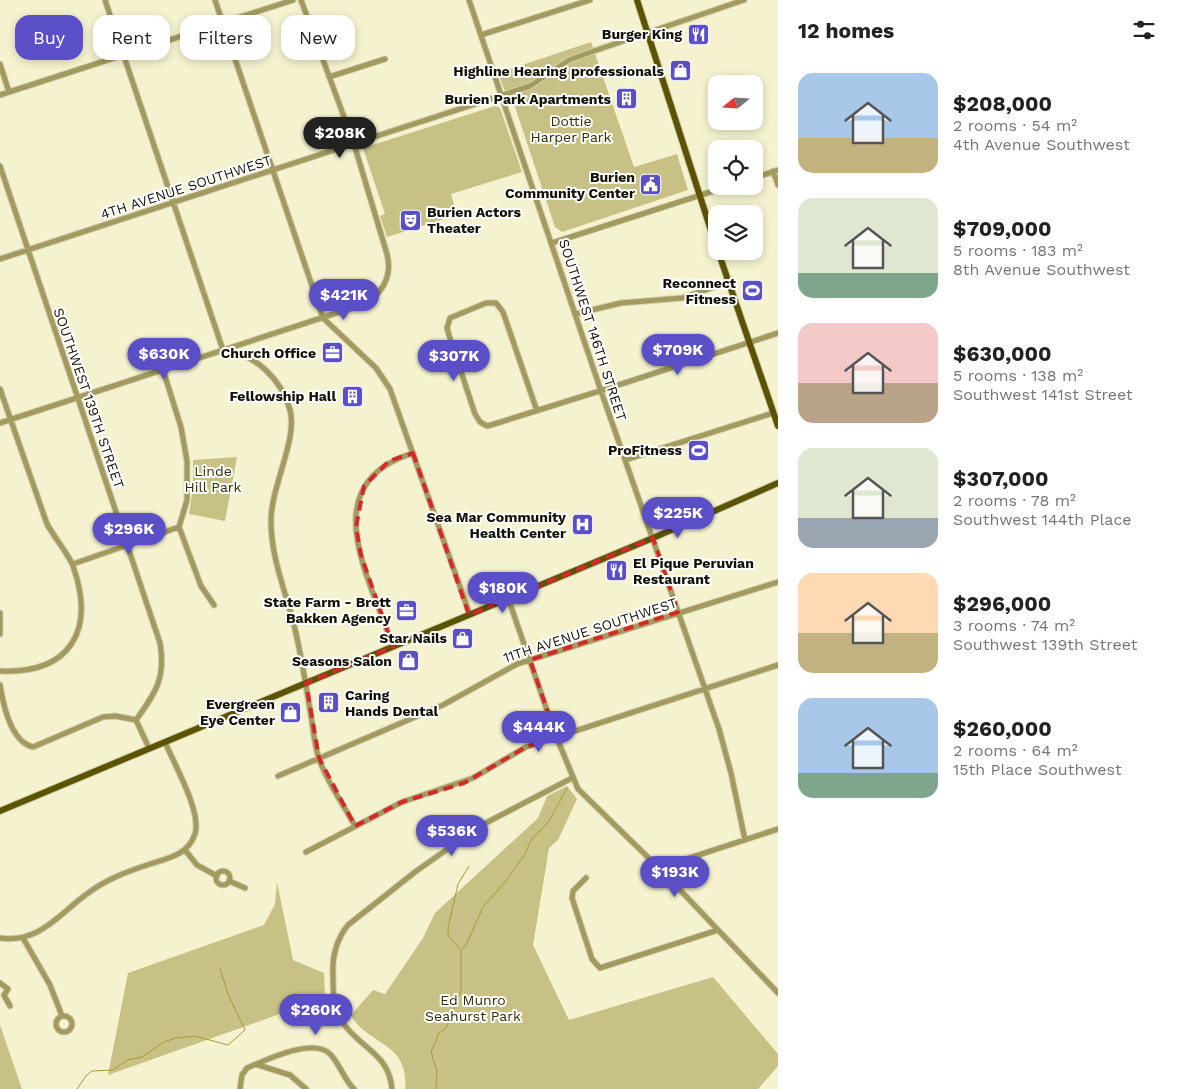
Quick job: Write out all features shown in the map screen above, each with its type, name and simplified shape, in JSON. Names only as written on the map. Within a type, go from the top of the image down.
[{"type":"main road","points":[[637,0],[708,222]]},
{"type":"main road","points":[[721,260],[778,426]]},
{"type":"main road","points":[[0,811],[653,538],[778,483]]},
{"type":"street","points":[[105,0],[110,15]]},
{"type":"street","points":[[215,0],[220,15]]},
{"type":"street","points":[[247,15],[293,0]]},
{"type":"street","points":[[0,423],[358,306],[374,298],[382,288],[388,275],[389,264],[354,144],[301,0]]},
{"type":"street","name":"SOUTHWEST 146TH STREET","points":[[469,0],[601,391],[726,751],[745,840]]},
{"type":"street","points":[[481,35],[590,0]]},
{"type":"street","name":"4TH AVENUE SOUTHWEST","points":[[0,259],[530,86],[569,60],[744,0]]},
{"type":"street","points":[[329,77],[385,59]]},
{"type":"street","points":[[0,95],[111,60]]},
{"type":"street","points":[[125,60],[223,350]]},
{"type":"street","points":[[235,60],[323,318],[384,378],[390,389],[470,615]]},
{"type":"street","points":[[0,64],[9,92]]},
{"type":"street","name":"SOUTHWEST 139TH STREET","points":[[0,166],[160,643],[162,669],[156,691],[136,720]]},
{"type":"street","points":[[763,175],[776,171],[778,185]]},
{"type":"street","points":[[552,243],[708,192]]},
{"type":"street","points":[[575,314],[621,303],[682,298],[729,282]]},
{"type":"street","points":[[537,411],[503,312],[496,303],[486,303],[454,315],[448,322],[449,335],[475,414],[485,426],[537,411],[601,391],[778,333]]},
{"type":"street","points":[[223,350],[237,352],[250,359],[272,376],[283,392],[290,410],[290,436],[273,498],[271,537],[273,555],[292,617],[319,758],[355,826]]},
{"type":"street","points":[[163,370],[181,426],[188,460],[187,500],[179,527],[201,586],[214,605]]},
{"type":"street","points":[[0,389],[47,524],[55,540],[73,564],[80,589],[82,614],[76,636],[57,659],[38,668],[18,672],[0,671]]},
{"type":"street","points":[[625,460],[773,413]]},
{"type":"street","points":[[393,647],[357,539],[356,514],[364,486],[376,471],[395,458],[413,453]]},
{"type":"street","points":[[73,564],[179,527]]},
{"type":"street","name":"11TH AVENUE SOUTHWEST","points":[[278,776],[442,705],[495,674],[530,660],[778,582]]},
{"type":"street","points":[[508,598],[572,778],[586,799],[662,871],[778,993]]},
{"type":"street","points":[[0,613],[0,634]]},
{"type":"street","points":[[306,852],[402,802],[464,783],[526,747],[778,665]]},
{"type":"street","points":[[0,685],[7,713],[17,734],[24,743],[33,746],[103,717],[115,716],[136,720],[149,748]]},
{"type":"street","points":[[0,938],[23,938],[44,930],[73,904],[106,881],[185,850],[196,833],[197,819],[165,742]]},
{"type":"street","points":[[392,1089],[386,1065],[346,1026],[338,1013],[334,995],[334,957],[341,933],[348,925],[415,872],[480,826],[572,778]]},
{"type":"street","points":[[662,871],[677,862],[778,830]]},
{"type":"street","points":[[185,850],[197,864],[217,876],[217,880],[222,885],[229,881]]},
{"type":"street","points":[[217,876],[222,872],[227,872],[229,881]]},
{"type":"street","points":[[586,878],[573,891],[572,898],[592,959],[600,968],[718,930]]},
{"type":"street","points":[[229,881],[246,888]]},
{"type":"street","points":[[23,938],[50,985],[62,1016]]},
{"type":"street","points":[[0,983],[8,989],[4,995],[10,1006]]},
{"type":"street","points":[[240,1089],[240,1079],[244,1071],[304,1047],[318,1046],[330,1054],[354,1089]]},
{"type":"street","points":[[258,1065],[290,1075],[306,1089]]},
{"type":"highlighted area","points":[[413,453],[469,615],[653,538],[678,612],[530,660],[556,736],[526,747],[464,783],[402,802],[355,826],[319,758],[306,683],[393,647],[361,555],[356,527],[364,486],[389,461]]},
{"type":"green space","name":"Dottie Harper Park","points":[[591,42],[634,167],[677,154],[688,190],[562,232],[555,227],[514,104],[504,89],[498,73]]},
{"type":"green space","points":[[495,106],[500,108],[522,172],[451,194],[457,215],[387,237],[380,216],[385,214],[363,148]]},
{"type":"green space","name":"Linde Hill Park","points":[[237,457],[225,521],[189,514],[193,487],[193,460]]},
{"type":"green space","name":"Ed Munro Seahurst Park","points":[[567,786],[577,799],[558,840],[549,848],[533,945],[569,1020],[713,977],[778,1054],[778,1066],[758,1089],[405,1089],[405,1073],[401,1061],[386,1045],[358,1025],[351,1015],[373,990],[385,994],[423,938],[435,913],[538,818],[547,796]]},
{"type":"green space","points":[[277,882],[293,960],[324,973],[325,998],[108,1075],[128,973],[264,925],[275,904]]},
{"type":"green space","points":[[0,1025],[22,1089],[0,1089]]},
{"type":"waterway","points":[[436,1089],[437,1072],[431,1052],[439,1033],[446,1028],[461,991],[461,951],[467,943],[483,907],[506,881],[525,854],[531,840],[549,821],[567,788]]},
{"type":"waterway","points":[[460,949],[448,935],[448,928],[458,884],[469,866]]},
{"type":"waterway","points":[[77,1089],[92,1071],[113,1070],[127,1060],[142,1057],[162,1043],[175,1038],[195,1036],[228,1045],[245,1030],[228,994],[220,969]]},
{"type":"place","name":"Burger King","points":[[698,34]]},
{"type":"place","name":"Highline Hearing professionals","points":[[680,71]]},
{"type":"place","name":"Burien Park Apartments","points":[[627,99]]},
{"type":"place","name":"Burien Community Center","points":[[651,185]]},
{"type":"place","name":"Burien Actors Theater","points":[[411,220]]},
{"type":"place","name":"Reconnect Fitness","points":[[752,291]]},
{"type":"place","name":"Church Office","points":[[332,353]]},
{"type":"place","name":"Fellowship Hall","points":[[352,396]]},
{"type":"place","name":"ProFitness","points":[[698,450]]},
{"type":"place","name":"Sea Mar Community Health Center","points":[[582,525]]},
{"type":"place","name":"El Pique Peruvian Restaurant","points":[[617,571]]},
{"type":"place","name":"State Farm - Brett Bakken Agency","points":[[407,610]]},
{"type":"place","name":"Star Nails","points":[[463,638]]},
{"type":"place","name":"Seasons Salon","points":[[408,661]]},
{"type":"place","name":"Caring Hands Dental","points":[[329,703]]},
{"type":"place","name":"Evergreen Eye Center","points":[[291,712]]}]
